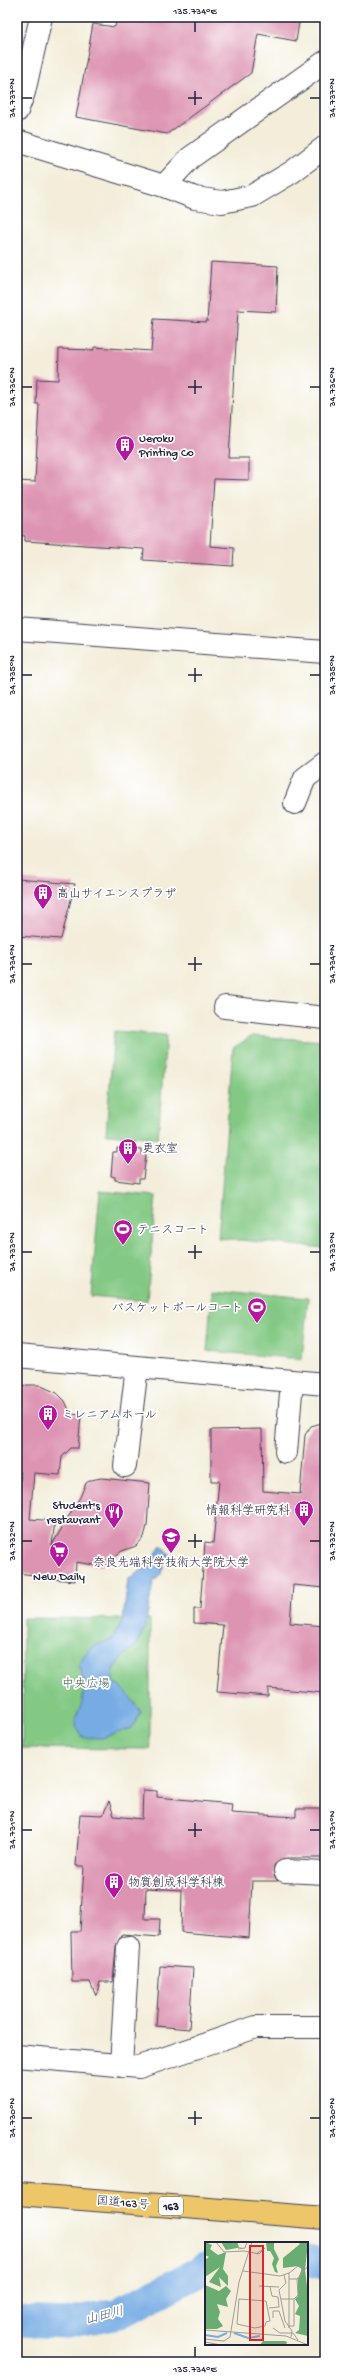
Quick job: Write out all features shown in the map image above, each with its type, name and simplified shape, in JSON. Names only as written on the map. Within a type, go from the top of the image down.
[{"type":"highway","name":"国道163号","points":[[17,2194],[325,2218]]},
{"type":"street","points":[[20,102],[40,17]]},
{"type":"street","points":[[164,186],[190,158],[325,62]]},
{"type":"street","points":[[17,142],[164,186],[195,198],[222,202],[252,196],[292,172],[325,147]]},
{"type":"street","points":[[17,629],[325,652]]},
{"type":"street","points":[[295,803],[305,778],[325,763]]},
{"type":"street","points":[[225,1008],[325,1018]]},
{"type":"street","points":[[17,1356],[325,1384]]},
{"type":"street","points":[[125,1466],[137,1367]]},
{"type":"street","points":[[286,1452],[292,1381]]},
{"type":"street","points":[[285,1871],[325,1873]]},
{"type":"street","points":[[120,2066],[128,1947]]},
{"type":"street","points":[[17,2056],[139,2067],[256,2028],[325,2027]]},
{"type":"green space","points":[[114,1031],[166,1035],[158,1138],[106,1134]]},
{"type":"green space","points":[[252,1036],[325,1041],[325,1248],[218,1238],[233,1048]]},
{"type":"green space","name":"テニスコート","points":[[100,1191],[156,1196],[147,1301],[91,1296]]},
{"type":"green space","name":"バスケットボールコート","points":[[212,1289],[308,1298],[302,1359],[207,1351]]},
{"type":"green space","name":"中央広場","points":[[23,1618],[150,1619],[150,1749],[22,1748]]},
{"type":"water","points":[[161,1546],[171,1555],[165,1560],[161,1574],[153,1583],[145,1627],[137,1645],[125,1654],[113,1669],[114,1682],[129,1695],[141,1712],[132,1728],[102,1738],[82,1737],[75,1722],[82,1702],[83,1692],[79,1664],[89,1650],[101,1643],[112,1640],[123,1619],[128,1579],[147,1567]]},
{"type":"building","points":[[117,17],[300,17],[296,41],[258,34],[251,73],[167,134],[76,117],[93,24],[115,27]]},
{"type":"building","name":"Ueroku Printing Co","points":[[211,262],[278,266],[276,312],[238,310],[229,458],[249,458],[249,480],[214,479],[210,546],[234,548],[233,566],[143,560],[144,549],[25,541],[25,536],[17,535],[17,481],[35,482],[39,404],[36,404],[37,379],[58,380],[59,349],[94,350],[94,347],[151,351],[154,319],[207,322]]},
{"type":"building","name":"高山サイエンスプラザ","points":[[17,879],[75,884],[61,939],[17,936]]},
{"type":"building","name":"更衣室","points":[[117,1148],[142,1150],[142,1154],[146,1155],[143,1179],[139,1179],[139,1183],[115,1180],[115,1177],[111,1176],[113,1152],[117,1152]]},
{"type":"building","points":[[39,1385],[57,1393],[65,1401],[71,1414],[81,1415],[78,1448],[71,1448],[62,1457],[60,1475],[34,1473],[30,1519],[55,1521],[52,1545],[80,1497],[86,1483],[91,1480],[101,1478],[150,1483],[147,1526],[144,1537],[136,1546],[122,1551],[101,1566],[76,1562],[75,1581],[41,1578],[42,1576],[17,1573],[17,1514],[21,1472],[17,1471],[17,1386]]},
{"type":"building","points":[[325,1422],[325,1588],[293,1585],[290,1623],[325,1626],[325,1693],[268,1688],[268,1696],[217,1692],[223,1625],[194,1623],[194,1609],[200,1609],[205,1542],[213,1543],[219,1481],[211,1481],[211,1430],[262,1429],[263,1491],[300,1494],[305,1435],[311,1426]]},
{"type":"building","points":[[143,1790],[157,1791],[157,1797],[232,1804],[231,1813],[296,1817],[296,1809],[325,1809],[325,1858],[286,1858],[274,1865],[274,1876],[278,1881],[252,1881],[249,1938],[181,1932],[182,1890],[146,1888],[145,1919],[160,1919],[159,1937],[122,1934],[116,1946],[113,1982],[100,1982],[96,1996],[90,1982],[72,1982],[71,1931],[80,1931],[84,1866],[76,1866],[80,1814],[103,1815],[109,1801],[114,1816],[142,1819]]},
{"type":"building","points":[[160,1966],[193,1968],[189,2029],[156,2026]]},
{"type":"waterway","name":"山田川","points":[[308,2260],[325,2264]]},
{"type":"waterway","name":"山田川","points":[[17,2321],[66,2323],[120,2313],[205,2269]]},
{"type":"place","name":"Ueroku Printing Co","points":[[125,462]]},
{"type":"place","name":"高山サイエンスプラザ","points":[[43,910]]},
{"type":"place","name":"更衣室","points":[[128,1165]]},
{"type":"place","name":"テニスコート","points":[[123,1246]]},
{"type":"place","name":"バスケットボールコート","points":[[257,1324]]},
{"type":"place","name":"ミレニアムホール","points":[[48,1431]]},
{"type":"place","name":"情報科学研究科","points":[[304,1527]]},
{"type":"place","name":"Student's restaurant","points":[[114,1529]]},
{"type":"place","name":"奈良先端科学技術大学院大学","points":[[171,1554]]},
{"type":"place","name":"New Daily","points":[[59,1568]]},
{"type":"place","name":"物質創成科学科棟","points":[[114,1899]]}]
